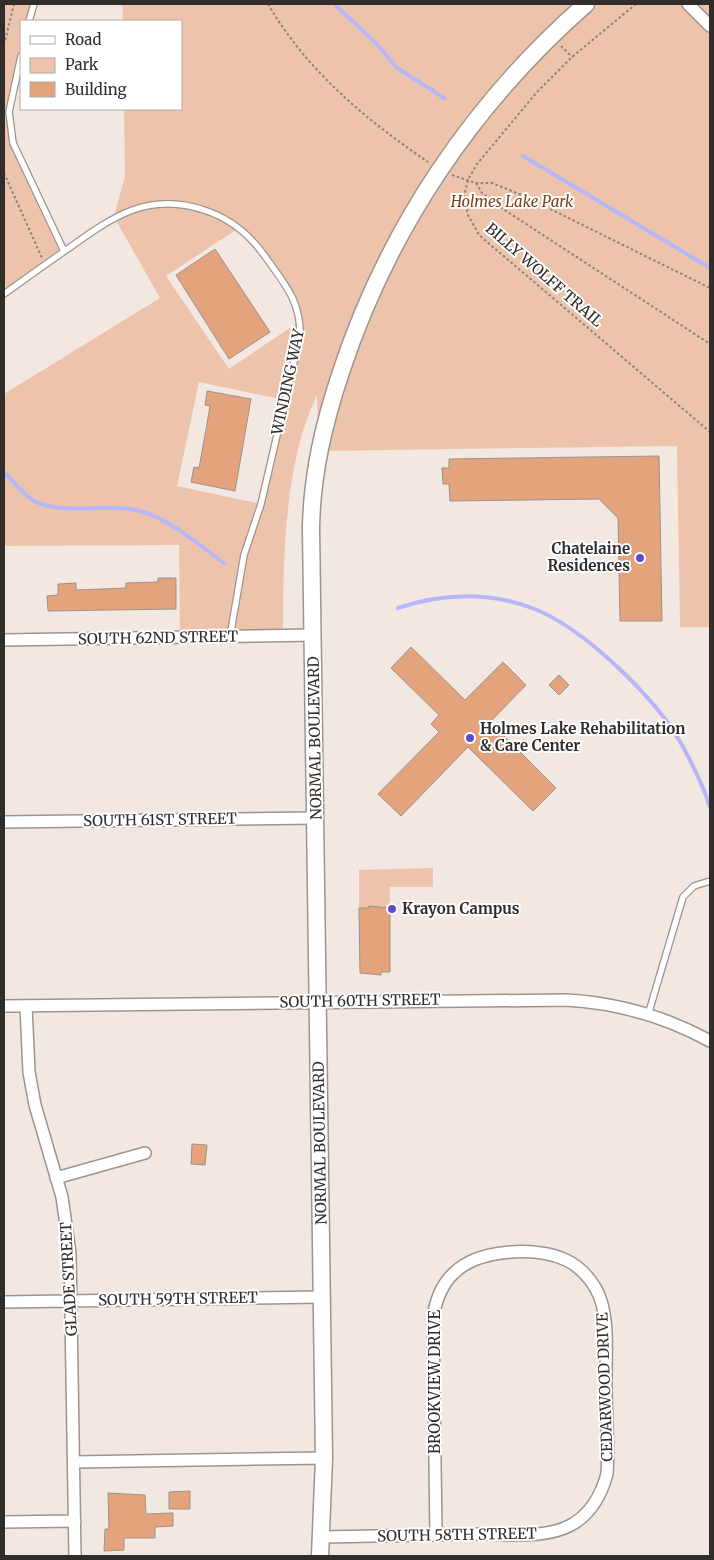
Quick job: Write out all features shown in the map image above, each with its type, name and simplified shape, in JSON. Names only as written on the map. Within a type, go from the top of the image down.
[{"type":"main road","name":"NORMAL BOULEVARD","points":[[320,1556],[324,1458],[313,635],[312,510],[314,476],[324,428],[347,354],[374,286],[403,229],[439,170],[470,126],[503,86],[550,36],[586,4]]},
{"type":"street","points":[[688,4],[710,26]]},
{"type":"street","name":"SOUTH 62ND STREET","points":[[4,640],[313,635]]},
{"type":"street","name":"SOUTH 61ST STREET","points":[[4,822],[316,818]]},
{"type":"street","name":"SOUTH 60TH STREET","points":[[4,1006],[567,1000],[607,1005],[648,1015],[710,1041]]},
{"type":"street","name":"GLADE STREET","points":[[26,1006],[29,1072],[35,1105],[68,1226],[72,1301],[75,1556]]},
{"type":"street","points":[[56,1178],[145,1153]]},
{"type":"street","name":"CEDARWOOD DRIVE","points":[[517,1253],[538,1253],[567,1261],[588,1277],[602,1304],[607,1463],[603,1489],[587,1513]]},
{"type":"street","name":"BROOKVIEW DRIVE","points":[[436,1535],[433,1317],[435,1305],[444,1285],[463,1266],[487,1255],[517,1253]]},
{"type":"street","name":"SOUTH 59TH STREET","points":[[4,1302],[322,1297]]},
{"type":"street","points":[[74,1462],[324,1458]]},
{"type":"street","name":"SOUTH 58TH STREET","points":[[322,1537],[546,1533],[571,1525],[587,1513]]},
{"type":"street","points":[[4,1522],[75,1521]]},
{"type":"lane","points":[[29,20],[34,4]]},
{"type":"lane","points":[[20,61],[9,112],[13,143],[64,251]]},
{"type":"lane","name":"WINDING WAY","points":[[4,294],[107,221],[139,207],[177,204],[196,207],[214,214],[247,234],[292,294],[298,308],[300,336],[261,504],[244,555],[230,637]]},
{"type":"lane","points":[[648,1015],[684,897],[694,886],[710,882]]},
{"type":"path","points":[[4,45],[14,4]]},
{"type":"path","points":[[268,4],[311,63],[356,109],[381,130],[439,170],[468,180],[492,184],[524,196],[710,288]]},
{"type":"path","name":"BILLY WOLFF TRAIL","points":[[636,4],[572,57],[537,92],[477,164],[468,180],[464,196],[465,207],[479,235],[710,432]]},
{"type":"path","points":[[4,173],[45,264]]},
{"type":"path","points":[[476,182],[482,194],[497,205],[710,344]]},
{"type":"green space","points":[[4,4],[34,4],[29,20],[20,20],[20,60],[11,97],[13,143],[64,251],[4,294]]},
{"type":"green space","name":"Holmes Lake Park","points":[[122,4],[710,4],[710,627],[680,627],[677,446],[319,451],[317,395],[306,422],[292,481],[285,545],[283,636],[180,638],[179,545],[4,546],[4,394],[160,298],[114,217],[125,176],[124,110],[182,110],[182,20],[123,20]],"holes":[[[239,228],[257,248],[284,284],[297,309],[300,321],[229,369],[166,276]],[[199,382],[285,400],[261,504],[177,486]]]},
{"type":"green space","points":[[433,868],[433,887],[390,887],[390,908],[370,906],[369,908],[359,908],[359,870]]},
{"type":"building","points":[[215,249],[270,332],[229,359],[176,275]]},
{"type":"building","points":[[207,391],[251,399],[235,491],[191,482],[194,467],[199,468],[207,424],[210,406],[205,405]]},
{"type":"building","name":"Chatelaine Residences","points":[[659,456],[662,621],[620,621],[618,518],[599,499],[450,501],[449,484],[443,484],[442,468],[449,468],[449,459]]},
{"type":"building","points":[[158,578],[176,578],[176,609],[48,611],[47,596],[58,595],[58,584],[76,583],[76,590],[126,588],[126,583],[158,582]]},
{"type":"building","name":"Holmes Lake Rehabilitation & Care Center","points":[[411,647],[465,700],[503,662],[526,685],[490,722],[556,788],[533,811],[468,747],[401,816],[378,794],[439,732],[431,724],[439,715],[391,668]]},
{"type":"building","points":[[559,675],[569,685],[559,695],[549,685]]},
{"type":"building","name":"Krayon Campus","points":[[369,906],[390,908],[390,972],[381,972],[381,975],[360,973],[359,908],[369,908]]},
{"type":"building","points":[[192,1144],[207,1145],[205,1165],[191,1164]]},
{"type":"building","points":[[190,1491],[190,1509],[169,1509],[169,1492]]},
{"type":"building","points":[[108,1493],[145,1495],[146,1514],[173,1513],[173,1526],[155,1527],[155,1538],[124,1538],[124,1550],[104,1551],[105,1529],[109,1529]]},
{"type":"waterway","points":[[334,4],[376,43],[396,67],[444,98]]},
{"type":"waterway","points":[[523,156],[710,268]]},
{"type":"waterway","points":[[4,472],[27,496],[42,504],[69,508],[127,509],[151,515],[184,533],[224,563]]},
{"type":"waterway","points":[[398,608],[431,599],[465,596],[499,599],[516,603],[552,617],[595,647],[637,686],[655,706],[682,745],[698,776],[710,807]]},
{"type":"place","name":"Chatelaine Residences","points":[[640,558]]},
{"type":"place","name":"Holmes Lake Rehabilitation & Care Center","points":[[470,738]]},
{"type":"place","name":"Krayon Campus","points":[[392,909]]}]
